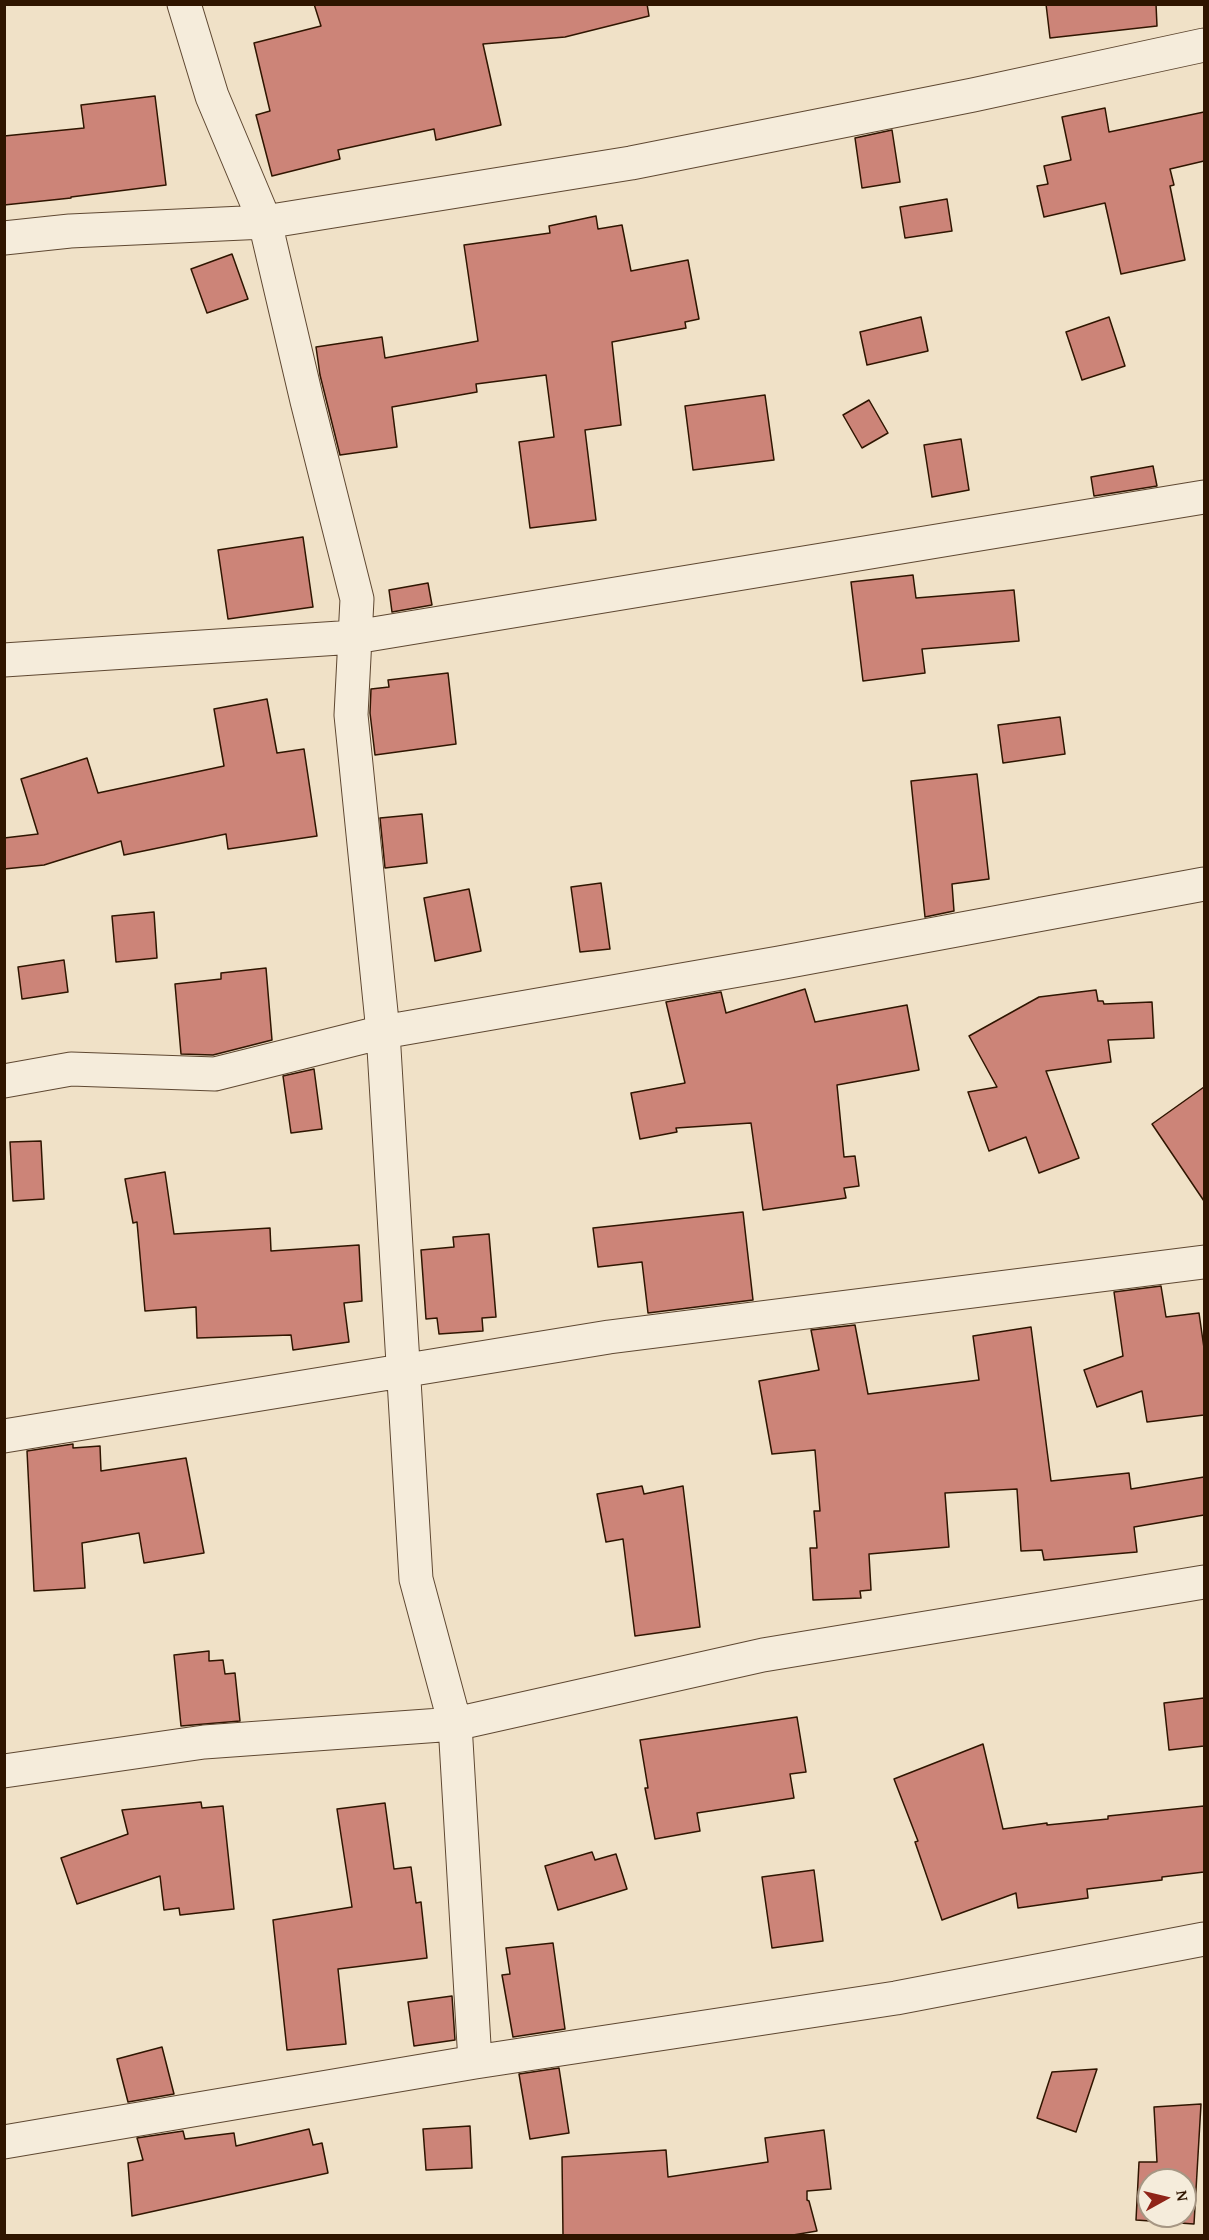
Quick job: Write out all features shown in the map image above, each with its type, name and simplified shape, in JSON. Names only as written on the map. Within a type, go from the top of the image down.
[{"type":"street","points":[[184,4],[212,96],[265,222],[357,599],[351,716],[383,1032],[416,1579],[455,1724],[475,2062]]},
{"type":"street","points":[[4,238],[70,231],[265,222],[631,163],[973,95],[1204,45]]},
{"type":"street","points":[[4,660],[355,637],[1204,497]]},
{"type":"street","points":[[4,1081],[71,1069],[215,1074],[383,1032],[779,963],[1204,884]]},
{"type":"street","points":[[4,1436],[609,1337],[1204,1262]]},
{"type":"street","points":[[4,1771],[204,1742],[455,1724],[763,1655],[1204,1582]]},
{"type":"street","points":[[4,2142],[475,2062],[897,1998],[1204,1939]]},
{"type":"building","points":[[314,4],[647,4],[649,16],[565,37],[483,44],[501,125],[436,140],[434,129],[338,150],[340,159],[272,176],[256,115],[270,111],[254,43],[321,26]]},
{"type":"building","points":[[1046,4],[1156,4],[1157,26],[1050,38]]},
{"type":"building","points":[[155,96],[166,185],[4,205],[4,136],[84,128],[81,105]]},
{"type":"building","points":[[1105,108],[1109,132],[1204,112],[1204,161],[1170,169],[1174,185],[1170,186],[1185,260],[1121,274],[1105,203],[1044,217],[1037,186],[1048,184],[1044,166],[1071,160],[1062,117]]},
{"type":"building","points":[[892,130],[900,182],[862,188],[855,138]]},
{"type":"building","points":[[947,199],[952,231],[905,238],[900,207]]},
{"type":"building","points":[[596,216],[598,229],[622,225],[631,271],[688,260],[699,319],[685,322],[686,328],[612,342],[621,425],[585,430],[596,520],[530,528],[519,442],[554,437],[546,375],[476,384],[477,392],[392,407],[397,447],[340,455],[320,375],[316,347],[382,337],[385,358],[478,341],[464,245],[550,233],[549,226]]},
{"type":"building","points":[[232,254],[248,299],[207,313],[191,269]]},
{"type":"building","points":[[921,317],[928,351],[867,365],[860,332]]},
{"type":"building","points":[[1109,317],[1125,366],[1082,380],[1066,332]]},
{"type":"building","points":[[765,395],[774,460],[693,470],[685,406]]},
{"type":"building","points":[[869,400],[888,433],[862,448],[843,415]]},
{"type":"building","points":[[961,439],[969,490],[932,497],[924,445]]},
{"type":"building","points":[[1153,466],[1157,486],[1094,496],[1091,477]]},
{"type":"building","points":[[303,537],[313,607],[228,619],[218,550]]},
{"type":"building","points":[[913,575],[916,598],[1014,590],[1019,641],[922,649],[925,673],[863,681],[851,582]]},
{"type":"building","points":[[428,583],[432,605],[392,612],[389,590]]},
{"type":"building","points":[[448,673],[456,744],[375,755],[370,713],[371,689],[389,687],[388,680]]},
{"type":"building","points":[[267,699],[277,753],[304,749],[317,836],[228,849],[226,834],[124,855],[121,841],[44,865],[4,869],[4,838],[38,834],[21,779],[87,758],[98,793],[224,766],[214,709]]},
{"type":"building","points":[[1060,717],[1065,754],[1003,763],[998,725]]},
{"type":"building","points":[[977,774],[989,879],[952,884],[954,911],[925,917],[911,781]]},
{"type":"building","points":[[422,814],[427,863],[385,868],[380,818]]},
{"type":"building","points":[[601,883],[610,949],[580,952],[571,887]]},
{"type":"building","points":[[469,889],[481,951],[435,961],[424,898]]},
{"type":"building","points":[[154,912],[157,958],[116,962],[112,916]]},
{"type":"building","points":[[64,960],[68,992],[22,999],[18,967]]},
{"type":"building","points":[[266,968],[272,1040],[213,1055],[181,1054],[175,984],[221,979],[221,973]]},
{"type":"building","points":[[805,989],[815,1022],[907,1005],[919,1070],[837,1085],[844,1157],[855,1156],[859,1186],[844,1188],[846,1198],[763,1210],[751,1123],[676,1128],[677,1132],[640,1139],[631,1093],[685,1083],[666,1002],[721,992],[726,1013]]},
{"type":"building","points":[[1096,990],[1098,1001],[1103,1001],[1104,1004],[1152,1002],[1154,1038],[1108,1040],[1111,1062],[1046,1071],[1079,1158],[1039,1173],[1026,1137],[989,1151],[968,1092],[997,1087],[969,1036],[1039,997]]},
{"type":"building","points":[[314,1069],[322,1129],[291,1133],[283,1076]]},
{"type":"building","points":[[1204,1087],[1204,1201],[1152,1124]]},
{"type":"building","points":[[41,1141],[44,1199],[13,1201],[10,1142]]},
{"type":"building","points":[[165,1172],[174,1234],[270,1228],[271,1251],[359,1245],[362,1301],[344,1303],[349,1342],[293,1350],[291,1335],[197,1338],[196,1307],[145,1311],[137,1222],[133,1223],[125,1179]]},
{"type":"building","points":[[743,1212],[753,1300],[648,1313],[642,1262],[598,1267],[593,1228]]},
{"type":"building","points":[[489,1234],[496,1317],[482,1318],[483,1331],[439,1334],[437,1318],[426,1319],[421,1250],[454,1247],[453,1237]]},
{"type":"building","points":[[1161,1286],[1166,1317],[1199,1313],[1204,1348],[1204,1415],[1147,1422],[1142,1391],[1097,1407],[1084,1370],[1123,1356],[1114,1292]]},
{"type":"building","points":[[855,1325],[868,1394],[979,1380],[973,1336],[1031,1327],[1051,1481],[1129,1473],[1131,1489],[1204,1477],[1204,1515],[1134,1527],[1137,1552],[1044,1560],[1042,1550],[1021,1551],[1017,1489],[945,1493],[949,1547],[869,1554],[871,1590],[860,1591],[861,1598],[813,1600],[810,1548],[817,1548],[814,1511],[820,1511],[815,1450],[772,1454],[759,1381],[819,1370],[811,1330]]},
{"type":"building","points":[[73,1444],[73,1448],[100,1446],[101,1471],[186,1458],[204,1553],[144,1563],[139,1533],[82,1543],[85,1588],[34,1591],[27,1451]]},
{"type":"building","points":[[642,1486],[644,1494],[683,1486],[700,1627],[635,1636],[623,1539],[606,1542],[597,1494]]},
{"type":"building","points":[[209,1651],[209,1661],[223,1660],[225,1674],[235,1673],[240,1721],[181,1726],[174,1655]]},
{"type":"building","points":[[1204,1698],[1204,1746],[1169,1750],[1164,1703]]},
{"type":"building","points":[[797,1717],[806,1772],[790,1774],[794,1798],[697,1813],[700,1831],[655,1839],[645,1788],[648,1788],[640,1740]]},
{"type":"building","points":[[983,1744],[1003,1829],[1047,1823],[1047,1825],[1108,1819],[1108,1816],[1204,1806],[1204,1872],[1162,1877],[1162,1880],[1087,1889],[1088,1898],[1018,1908],[1016,1893],[942,1920],[915,1842],[918,1841],[894,1779]]},
{"type":"building","points":[[201,1802],[202,1808],[223,1806],[234,1909],[180,1915],[179,1908],[164,1910],[160,1876],[77,1904],[61,1858],[128,1834],[122,1810]]},
{"type":"building","points":[[385,1803],[394,1869],[411,1867],[416,1903],[421,1902],[427,1958],[338,1969],[346,2044],[287,2050],[273,1920],[352,1907],[337,1809]]},
{"type":"building","points":[[592,1852],[595,1860],[616,1854],[627,1889],[558,1910],[545,1866]]},
{"type":"building","points":[[814,1870],[823,1941],[772,1948],[762,1877]]},
{"type":"building","points":[[553,1943],[565,2029],[513,2037],[502,1975],[510,1974],[506,1948]]},
{"type":"building","points":[[452,1996],[455,2040],[414,2046],[408,2002]]},
{"type":"building","points":[[162,2047],[174,2094],[128,2102],[117,2059]]},
{"type":"building","points":[[559,2068],[569,2133],[530,2139],[519,2074]]},
{"type":"building","points":[[1097,2069],[1076,2132],[1037,2118],[1052,2072]]},
{"type":"building","points":[[1201,2104],[1197,2173],[1197,2168],[1139,2168],[1139,2162],[1157,2162],[1154,2107]]},
{"type":"building","points":[[470,2126],[472,2168],[426,2170],[423,2129]]},
{"type":"building","points":[[309,2129],[313,2145],[322,2143],[328,2173],[132,2216],[128,2163],[143,2160],[137,2138],[183,2131],[185,2139],[234,2133],[236,2146]]},
{"type":"building","points":[[824,2130],[831,2189],[807,2191],[807,2200],[817,2231],[793,2235],[563,2235],[562,2157],[666,2150],[668,2177],[768,2162],[765,2138]]}]
